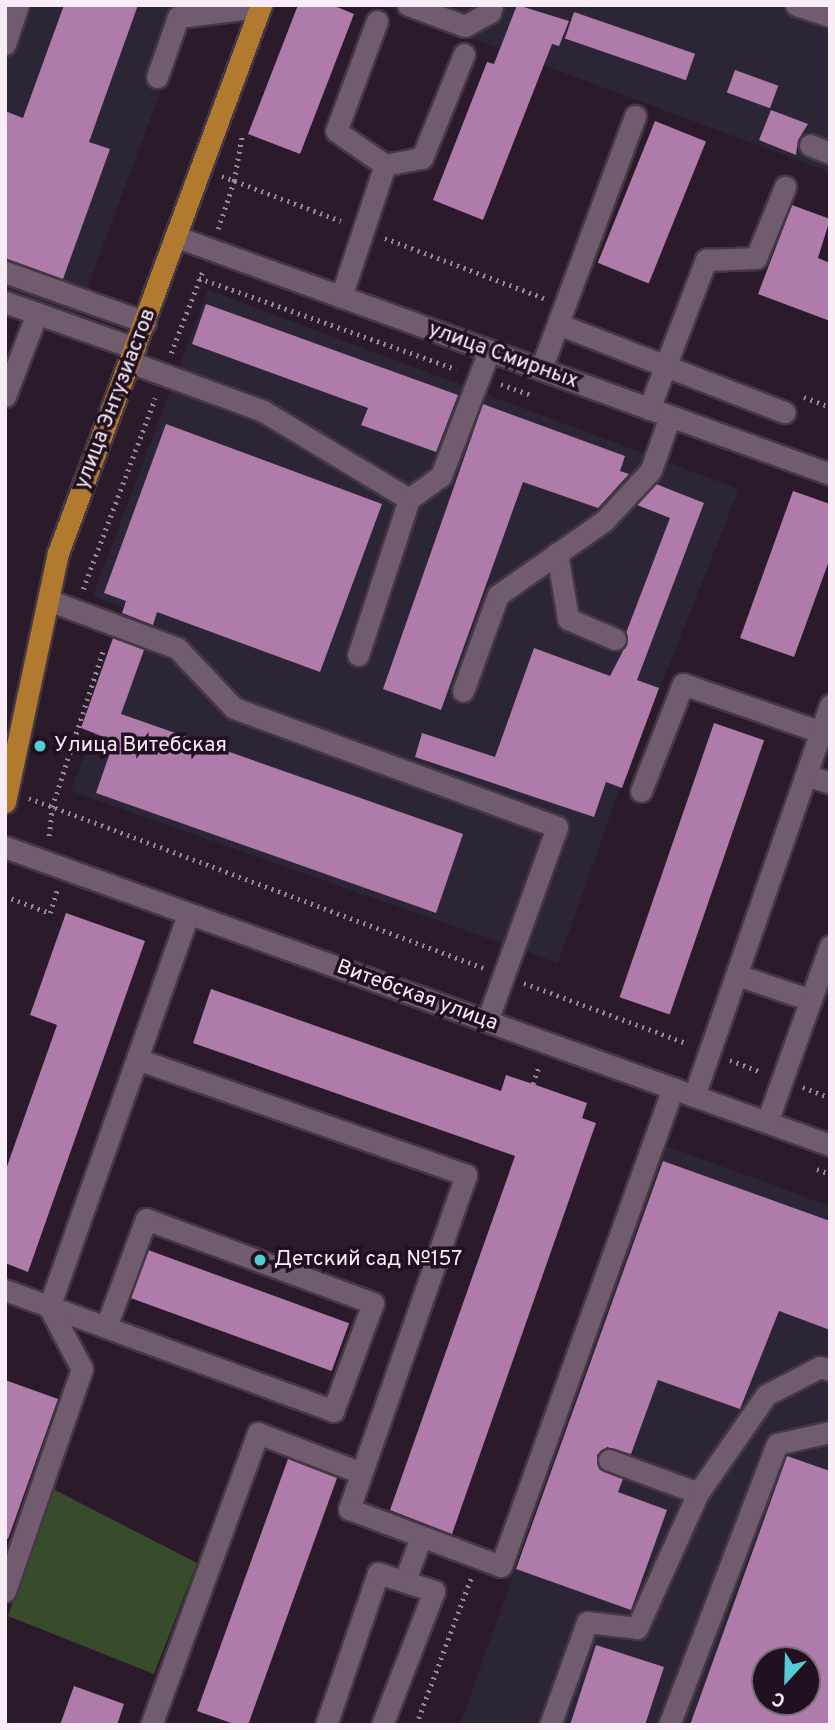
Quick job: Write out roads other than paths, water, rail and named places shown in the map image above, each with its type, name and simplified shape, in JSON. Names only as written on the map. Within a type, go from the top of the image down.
[{"type":"main road","name":"улица Энтузиастов","points":[[7,796],[58,553],[177,237],[260,6]]},
{"type":"street","points":[[5,44],[18,5]]},
{"type":"street","points":[[408,5],[464,26],[490,12],[492,5]]},
{"type":"street","points":[[796,5],[830,16]]},
{"type":"street","points":[[157,77],[178,17],[260,6]]},
{"type":"street","points":[[377,21],[336,131],[385,165],[422,158],[464,54]]},
{"type":"street","points":[[541,369],[635,116]]},
{"type":"street","points":[[341,297],[385,165]]},
{"type":"street","points":[[649,409],[706,260],[756,258],[785,187]]},
{"type":"street","name":"улица Смирных","points":[[177,237],[830,474]]},
{"type":"street","points":[[5,272],[145,322]]},
{"type":"street","points":[[5,302],[133,355],[164,374],[263,411],[409,499]]},
{"type":"street","points":[[5,396],[37,313]]},
{"type":"street","points":[[561,315],[666,366],[787,402]]},
{"type":"street","points":[[358,655],[409,499],[441,476],[489,351]]},
{"type":"street","points":[[463,691],[498,594],[604,521],[651,470],[670,416]]},
{"type":"street","points":[[557,553],[568,619],[615,639]]},
{"type":"street","points":[[48,600],[177,648],[234,708],[557,827],[488,1021]]},
{"type":"street","points":[[641,791],[683,684],[821,732]]},
{"type":"street","points":[[694,1096],[830,705]]},
{"type":"street","points":[[806,775],[830,783]]},
{"type":"street","name":"Витебская улица","points":[[5,847],[830,1145]]},
{"type":"street","points":[[5,1591],[82,1369],[49,1307],[188,914]]},
{"type":"street","points":[[767,1122],[830,946]]},
{"type":"street","points":[[737,975],[811,1000]]},
{"type":"street","points":[[136,1059],[466,1175],[349,1509],[501,1566],[673,1088]]},
{"type":"street","points":[[5,1290],[333,1411],[373,1303],[146,1219],[106,1327]]},
{"type":"street","points":[[550,1725],[587,1622],[637,1628],[698,1493],[766,1395],[820,1367],[830,1370]]},
{"type":"street","points":[[669,1725],[777,1444],[830,1432]]},
{"type":"street","points":[[151,1725],[258,1433],[361,1473]]},
{"type":"street","points":[[609,1460],[698,1493]]},
{"type":"street","points":[[405,1580],[421,1537]]},
{"type":"street","points":[[326,1725],[379,1573],[434,1591],[382,1725]]},
{"type":"place","name":"Улица Витебская","points":[[40,746]]},
{"type":"place","name":"Детский сад №157","points":[[260,1260]]}]
